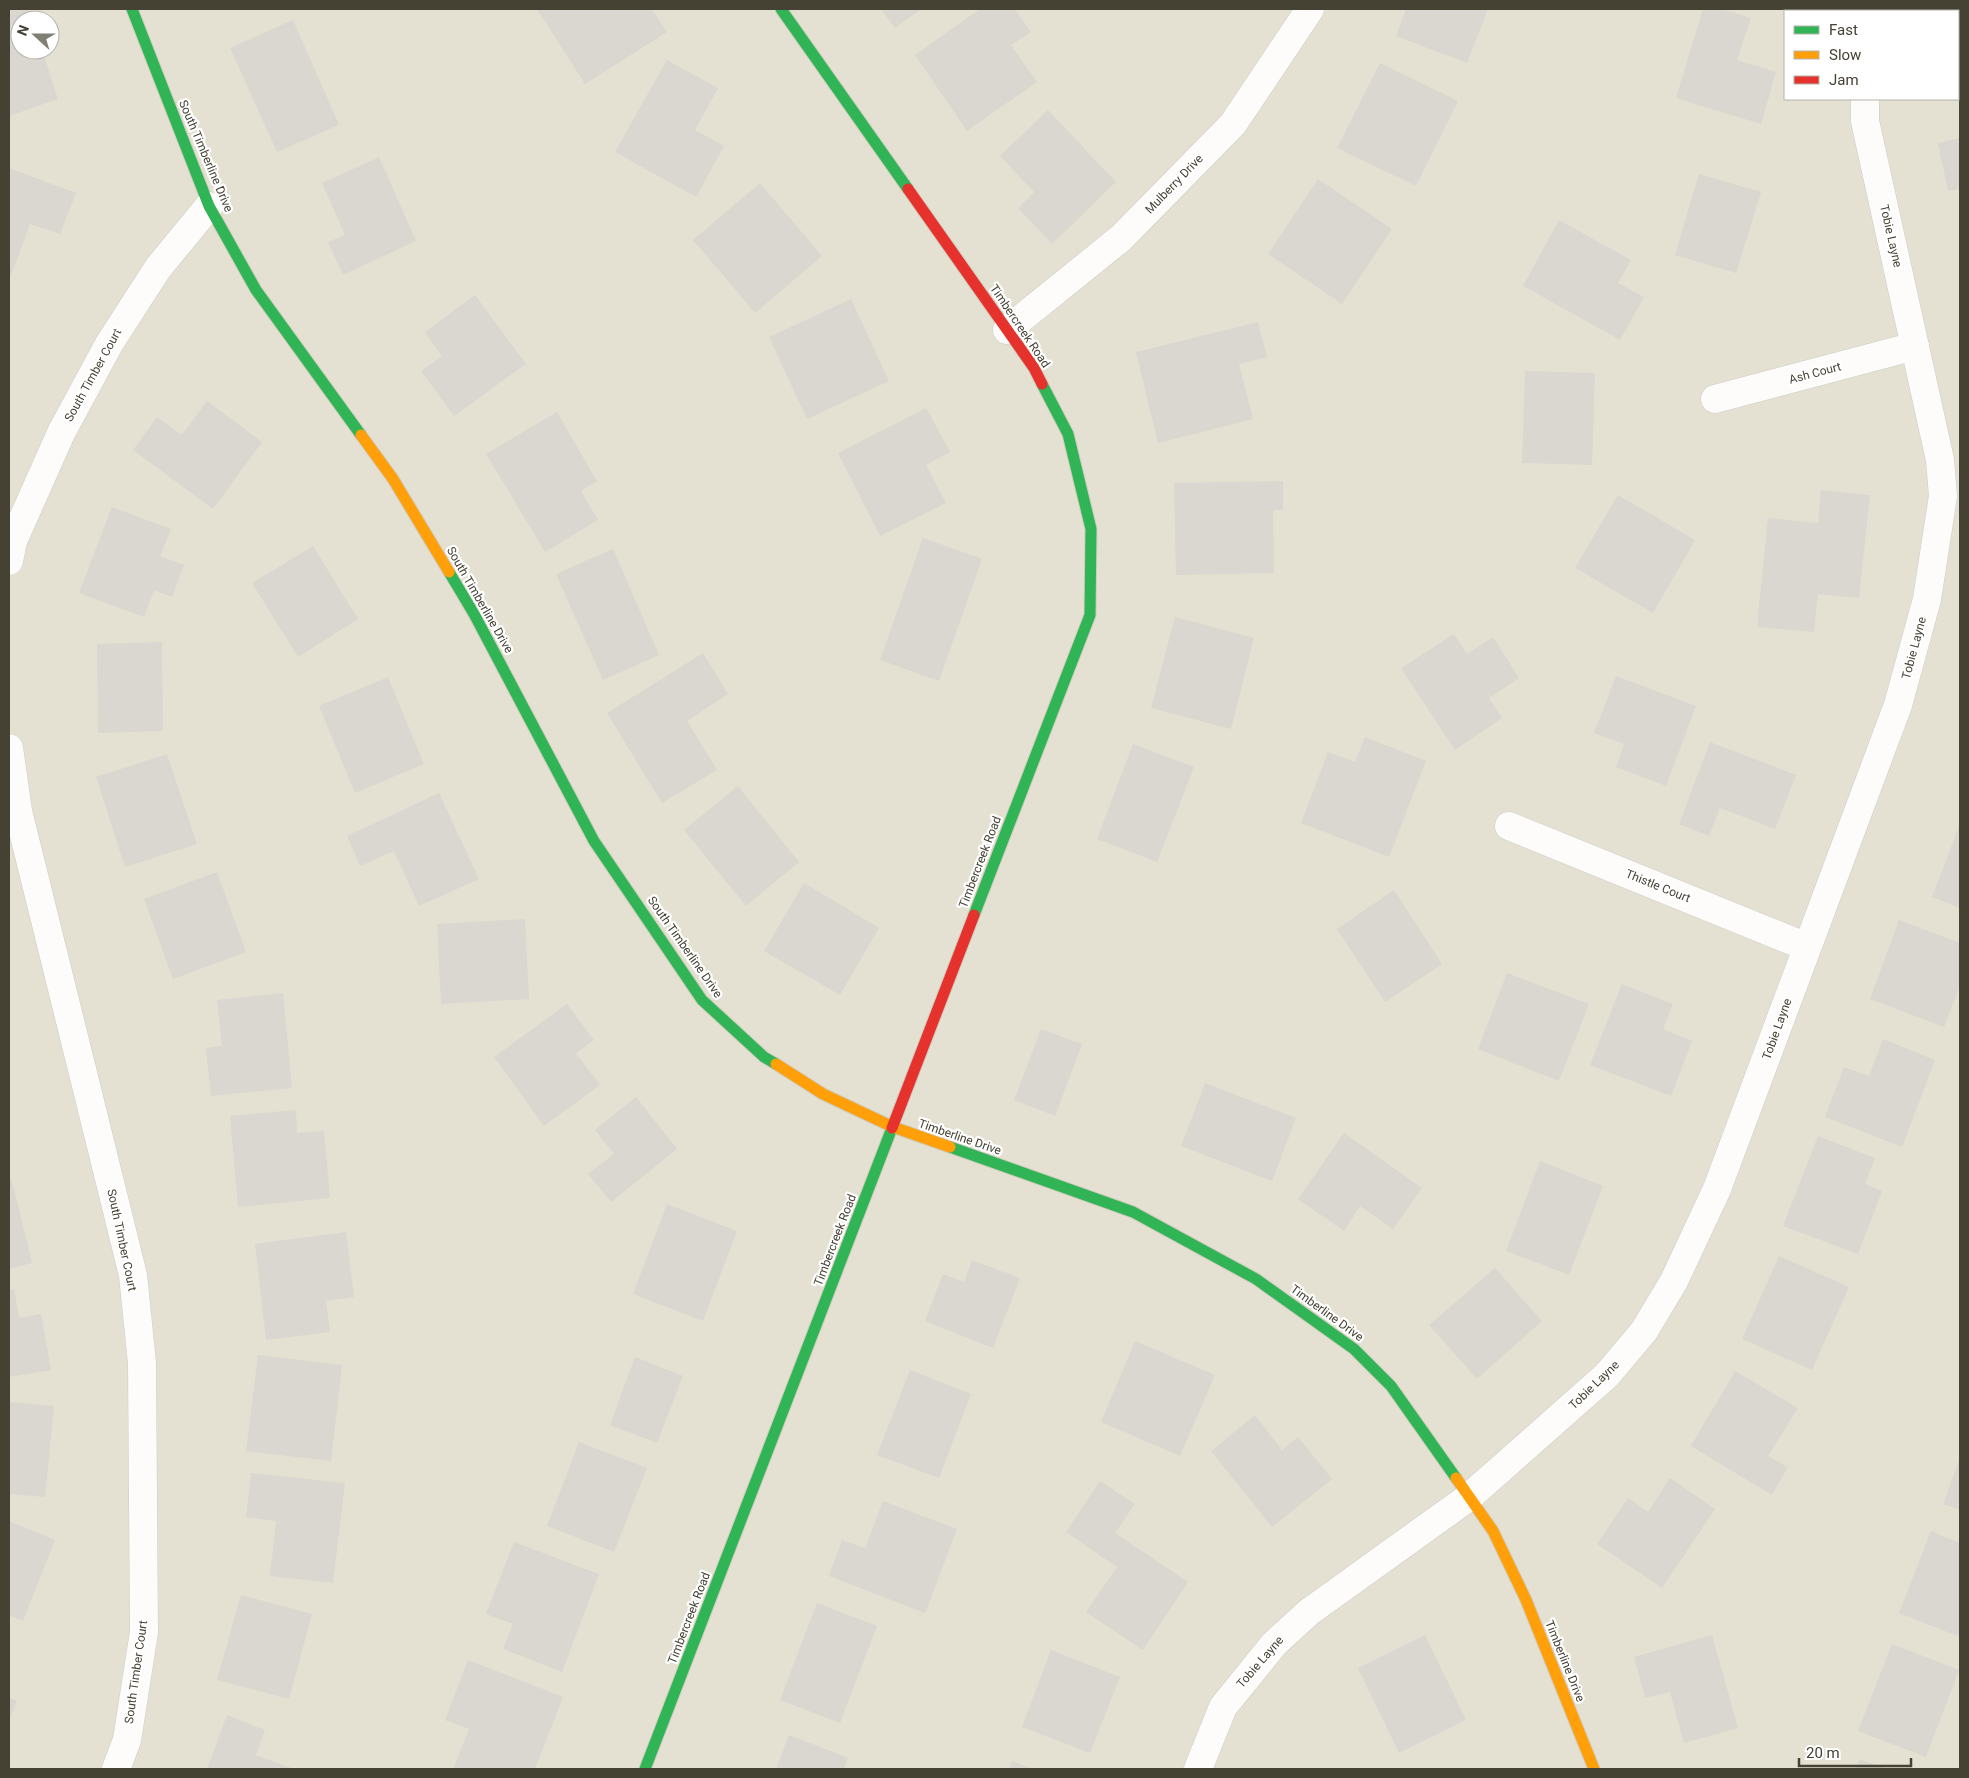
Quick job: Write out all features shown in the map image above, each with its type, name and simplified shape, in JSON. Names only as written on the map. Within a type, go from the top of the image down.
[{"type":"street","name":"South Timberline Drive","points":[[132,9],[209,206],[256,290],[393,479],[474,614],[594,841],[702,1000],[764,1057],[823,1094],[893,1128]]},
{"type":"street","name":"Timbercreek Road","points":[[645,1769],[1090,615],[1091,529],[1068,434],[1034,368],[782,9]]},
{"type":"street","name":"Mulberry Drive","points":[[1007,330],[1121,238],[1233,124],[1310,9]]},
{"type":"street","name":"Tobie Layne","points":[[1198,1769],[1223,1707],[1274,1644],[1309,1612],[1469,1497],[1607,1375],[1644,1331],[1674,1281],[1717,1189],[1898,705],[1927,599],[1943,496],[1940,460],[1865,121],[1865,100]]},
{"type":"street","name":"South Timber Court","points":[[9,561],[13,541],[60,433],[109,344],[158,268],[209,206]]},
{"type":"street","name":"Ash Court","points":[[1714,399],[1915,346]]},
{"type":"street","name":"South Timber Court","points":[[9,748],[18,811],[132,1275],[137,1314],[142,1363],[144,1632],[127,1740],[116,1769]]},
{"type":"street","name":"Thistle Court","points":[[1509,826],[1807,947]]},
{"type":"street","name":"Timberline Drive","points":[[893,1128],[1133,1212],[1256,1279],[1354,1349],[1390,1386],[1493,1531],[1526,1600],[1594,1769]]},
{"type":"shaded area","points":[[9,9],[1960,9],[1960,1769],[9,1769]]},
{"type":"building","points":[[9,9],[28,9],[10,10],[10,60],[45,60],[58,99],[9,116]]},
{"type":"building","points":[[537,9],[652,9],[667,32],[585,84]]},
{"type":"building","points":[[881,9],[921,9],[895,28]]},
{"type":"building","points":[[980,9],[1015,9],[1031,32],[1011,45],[1037,82],[967,131],[915,55]]},
{"type":"building","points":[[1406,9],[1488,9],[1467,63],[1396,36]]},
{"type":"building","points":[[1703,9],[1721,9],[1751,18],[1737,60],[1776,72],[1761,124],[1676,98]]},
{"type":"building","points":[[293,20],[339,125],[277,152],[230,48]]},
{"type":"building","points":[[667,60],[718,88],[695,130],[724,146],[696,197],[615,152]]},
{"type":"building","points":[[1380,63],[1458,101],[1416,186],[1337,148]]},
{"type":"building","points":[[1048,110],[1116,182],[1052,244],[1018,208],[1034,192],[1000,156]]},
{"type":"building","points":[[1960,138],[1960,189],[1948,191],[1938,143]]},
{"type":"building","points":[[379,157],[416,241],[343,275],[328,242],[345,235],[322,183]]},
{"type":"building","points":[[9,168],[76,193],[60,234],[30,224],[10,278],[9,278]]},
{"type":"building","points":[[1699,174],[1761,192],[1736,273],[1675,255]]},
{"type":"building","points":[[1318,179],[1392,229],[1342,304],[1268,254]]},
{"type":"building","points":[[760,183],[822,256],[755,313],[693,240]]},
{"type":"building","points":[[1559,220],[1631,260],[1618,283],[1644,297],[1620,340],[1523,286]]},
{"type":"building","points":[[475,295],[526,364],[454,416],[421,371],[442,356],[425,332]]},
{"type":"building","points":[[851,299],[889,381],[807,419],[769,337]]},
{"type":"building","points":[[1258,322],[1267,357],[1239,364],[1253,419],[1158,443],[1136,352]]},
{"type":"building","points":[[1525,371],[1595,373],[1592,465],[1522,463]]},
{"type":"building","points":[[207,401],[262,442],[213,509],[133,450],[157,417],[182,435]]},
{"type":"building","points":[[926,408],[950,452],[926,465],[946,503],[880,536],[838,453]]},
{"type":"building","points":[[557,412],[597,481],[581,491],[598,520],[545,552],[486,454]]},
{"type":"building","points":[[1283,481],[1283,510],[1273,510],[1274,573],[1176,575],[1174,483]]},
{"type":"building","points":[[1821,490],[1870,495],[1859,598],[1818,594],[1814,632],[1757,627],[1768,518],[1818,523]]},
{"type":"building","points":[[1618,495],[1695,540],[1653,613],[1575,568]]},
{"type":"building","points":[[112,507],[171,529],[160,556],[184,565],[172,597],[154,590],[144,617],[79,593]]},
{"type":"building","points":[[923,538],[982,559],[939,681],[880,660]]},
{"type":"building","points":[[313,546],[358,619],[298,657],[252,583]]},
{"type":"building","points":[[613,549],[659,655],[603,680],[556,574]]},
{"type":"building","points":[[1175,617],[1254,638],[1231,729],[1151,708]]},
{"type":"building","points":[[1454,634],[1467,654],[1493,637],[1519,678],[1489,698],[1502,718],[1455,750],[1401,668]]},
{"type":"building","points":[[162,642],[163,731],[98,733],[97,644]]},
{"type":"building","points":[[703,653],[728,694],[687,721],[717,770],[662,803],[607,713]]},
{"type":"building","points":[[1616,676],[1696,706],[1666,786],[1616,767],[1624,744],[1594,733]]},
{"type":"building","points":[[388,677],[424,764],[355,793],[319,706]]},
{"type":"building","points":[[1365,737],[1426,761],[1389,857],[1301,823],[1328,752],[1355,762]]},
{"type":"building","points":[[1710,742],[1796,775],[1775,829],[1720,808],[1709,836],[1679,824]]},
{"type":"building","points":[[1133,744],[1194,767],[1157,862],[1097,839]]},
{"type":"building","points":[[167,754],[197,844],[125,867],[96,777]]},
{"type":"building","points":[[738,786],[799,862],[746,906],[684,830]]},
{"type":"building","points":[[439,793],[479,879],[419,906],[394,851],[360,866],[347,836]]},
{"type":"building","points":[[1960,824],[1960,908],[1932,897]]},
{"type":"building","points":[[217,872],[246,952],[173,979],[144,899]]},
{"type":"building","points":[[804,883],[879,928],[840,995],[764,951]]},
{"type":"building","points":[[1394,890],[1442,964],[1385,1002],[1337,929]]},
{"type":"building","points":[[525,919],[529,999],[441,1004],[437,924]]},
{"type":"building","points":[[1899,920],[1960,943],[1960,986],[1944,1027],[1870,999]]},
{"type":"building","points":[[1507,973],[1589,1004],[1559,1081],[1478,1049]]},
{"type":"building","points":[[1622,984],[1673,1004],[1663,1029],[1692,1041],[1671,1096],[1590,1065]]},
{"type":"building","points":[[283,993],[292,1088],[211,1096],[206,1048],[222,1046],[217,1000]]},
{"type":"building","points":[[567,1004],[594,1040],[576,1053],[600,1085],[544,1126],[494,1057]]},
{"type":"building","points":[[1041,1029],[1082,1044],[1055,1116],[1014,1100]]},
{"type":"building","points":[[1883,1039],[1935,1060],[1902,1147],[1825,1117],[1844,1067],[1869,1076]]},
{"type":"building","points":[[1205,1083],[1296,1118],[1272,1181],[1181,1146]]},
{"type":"building","points":[[636,1097],[677,1149],[611,1202],[588,1174],[614,1154],[595,1130]]},
{"type":"building","points":[[296,1110],[297,1133],[324,1131],[330,1198],[238,1207],[230,1116]]},
{"type":"building","points":[[1344,1133],[1422,1188],[1393,1229],[1360,1206],[1344,1231],[1298,1199]]},
{"type":"building","points":[[1818,1136],[1875,1158],[1865,1184],[1882,1191],[1858,1254],[1783,1226]]},
{"type":"building","points":[[1540,1161],[1603,1186],[1569,1275],[1506,1251]]},
{"type":"building","points":[[11,1178],[32,1263],[9,1269],[9,1179]]},
{"type":"building","points":[[667,1204],[737,1231],[703,1321],[633,1294]]},
{"type":"building","points":[[346,1232],[354,1297],[326,1301],[330,1332],[266,1340],[255,1244]]},
{"type":"building","points":[[1779,1256],[1849,1287],[1812,1370],[1742,1339]]},
{"type":"building","points":[[972,1260],[1020,1278],[993,1348],[925,1321],[943,1274],[964,1282]]},
{"type":"building","points":[[1495,1268],[1542,1321],[1477,1379],[1429,1325]]},
{"type":"building","points":[[14,1289],[19,1318],[41,1314],[51,1370],[9,1377],[9,1290]]},
{"type":"building","points":[[1135,1341],[1215,1375],[1180,1456],[1101,1422]]},
{"type":"building","points":[[258,1355],[342,1365],[331,1461],[246,1451]]},
{"type":"building","points":[[635,1357],[683,1376],[657,1443],[610,1425]]},
{"type":"building","points":[[910,1370],[971,1394],[939,1478],[877,1455]]},
{"type":"building","points":[[1735,1371],[1798,1408],[1768,1456],[1788,1467],[1772,1495],[1691,1446]]},
{"type":"building","points":[[9,1402],[54,1406],[45,1497],[9,1494]]},
{"type":"building","points":[[1255,1415],[1282,1450],[1298,1437],[1332,1479],[1272,1527],[1211,1451]]},
{"type":"building","points":[[579,1442],[647,1468],[614,1552],[547,1526]]},
{"type":"building","points":[[1960,1458],[1960,1510],[1943,1504]]},
{"type":"building","points":[[251,1473],[345,1483],[333,1583],[270,1576],[276,1521],[246,1517]]},
{"type":"building","points":[[1670,1478],[1715,1509],[1662,1588],[1597,1544],[1628,1498],[1648,1512]]},
{"type":"building","points":[[1100,1481],[1135,1504],[1115,1533],[1188,1582],[1143,1650],[1086,1612],[1117,1567],[1066,1532]]},
{"type":"building","points":[[883,1501],[957,1529],[925,1613],[829,1576],[842,1540],[865,1548]]},
{"type":"building","points":[[9,1521],[55,1540],[23,1621],[9,1615]]},
{"type":"building","points":[[1931,1531],[1960,1543],[1960,1637],[1899,1613]]},
{"type":"building","points":[[514,1542],[599,1574],[562,1672],[503,1649],[513,1624],[486,1614]]},
{"type":"building","points":[[241,1595],[312,1614],[289,1699],[217,1680]]},
{"type":"building","points":[[817,1603],[877,1626],[840,1723],[780,1700]]},
{"type":"building","points":[[1425,1635],[1466,1720],[1399,1753],[1358,1668]]},
{"type":"building","points":[[1712,1635],[1738,1728],[1684,1743],[1670,1692],[1645,1698],[1634,1657]]},
{"type":"building","points":[[1892,1644],[1959,1670],[1926,1757],[1858,1731]]},
{"type":"building","points":[[1051,1650],[1120,1677],[1090,1753],[1022,1727]]},
{"type":"building","points":[[468,1660],[563,1697],[535,1769],[453,1769],[469,1729],[445,1720]]},
{"type":"building","points":[[9,1698],[17,1701],[9,1721]]},
{"type":"building","points":[[227,1715],[265,1730],[256,1755],[294,1769],[207,1769]]},
{"type":"building","points":[[789,1735],[848,1758],[844,1769],[776,1769]]},
{"type":"building","points":[[1860,1759],[1886,1769],[1855,1769]]},
{"type":"building","points":[[1012,1761],[1032,1769],[1009,1769]]},
{"type":"traffic: fast","points":[[132,9],[209,206],[256,290],[361,435]]},
{"type":"traffic: fast","points":[[781,9],[908,189]]},
{"type":"traffic: fast","points":[[974,915],[1090,615],[1091,529],[1068,434],[1042,384]]},
{"type":"traffic: fast","points":[[449,572],[474,614],[594,841],[702,1000],[764,1057],[776,1064]]},
{"type":"traffic: fast","points":[[645,1769],[892,1128]]},
{"type":"traffic: fast","points":[[950,1147],[1133,1212],[1256,1279],[1354,1349],[1391,1386],[1456,1478]]},
{"type":"traffic: slow","points":[[361,435],[393,479],[449,572]]},
{"type":"traffic: slow","points":[[776,1064],[823,1094],[893,1127],[950,1147]]},
{"type":"traffic: slow","points":[[1456,1478],[1493,1531],[1526,1600],[1594,1769]]},
{"type":"traffic: jam","points":[[908,189],[1034,368],[1042,384]]},
{"type":"traffic: jam","points":[[892,1128],[974,915]]}]
